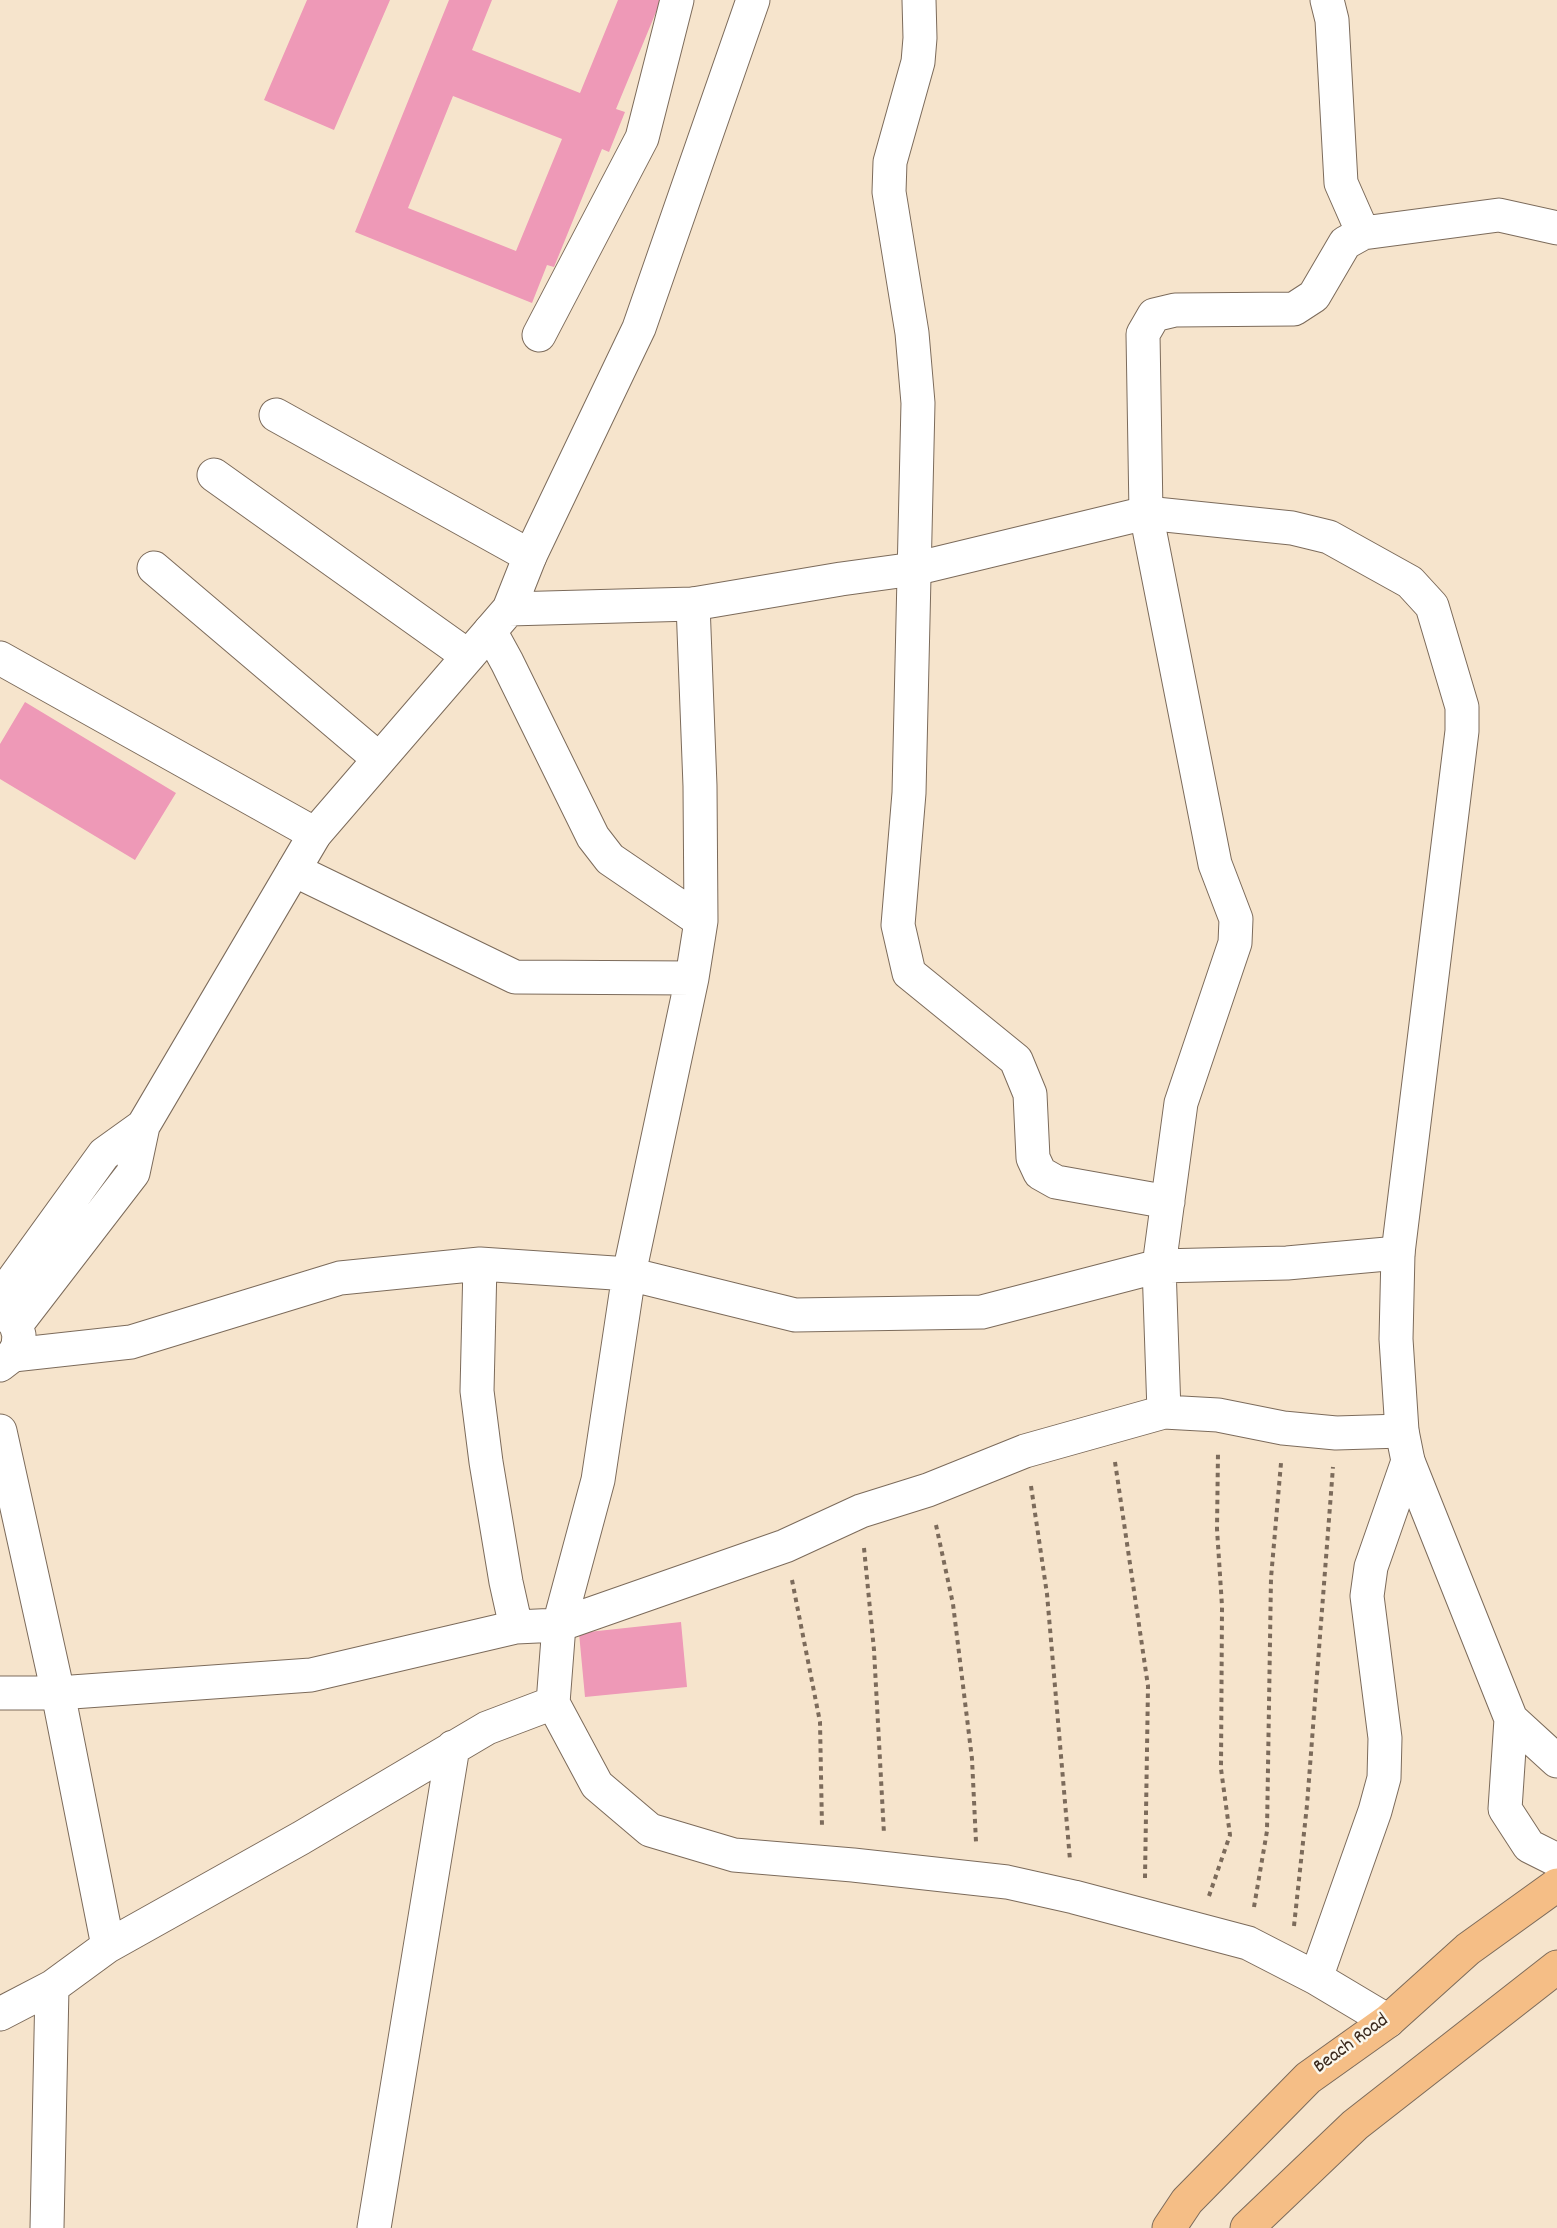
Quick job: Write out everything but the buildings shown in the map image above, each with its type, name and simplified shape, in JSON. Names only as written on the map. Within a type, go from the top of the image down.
[{"type":"main road","name":"Beach Road","points":[[1169,2228],[1187,2201],[1308,2078],[1388,2021],[1468,1949],[1557,1885]]},
{"type":"main road","points":[[1247,2228],[1355,2125],[1557,1967]]},
{"type":"street","points":[[539,335],[642,138],[677,0]]},
{"type":"street","points":[[7,1339],[133,1173],[142,1126],[315,834],[499,620],[639,328],[753,0]]},
{"type":"street","points":[[919,0],[918,62],[890,162],[889,192],[912,333],[918,403],[909,794],[898,925],[909,973],[1016,1060],[1030,1094],[1033,1158],[1040,1173],[1056,1182],[1168,1202]]},
{"type":"street","points":[[1327,0],[1332,20],[1341,183],[1363,233]]},
{"type":"street","points":[[1164,1412],[1159,1266],[1181,1103],[1235,943],[1236,919],[1215,864],[1146,513],[1143,334],[1154,315],[1175,310],[1294,309],[1314,296],[1345,243],[1363,233],[1499,215],[1557,228]]},
{"type":"street","points":[[276,415],[530,556]]},
{"type":"street","points":[[214,476],[468,656]]},
{"type":"street","points":[[499,620],[693,604],[914,569],[1146,513],[1292,528],[1329,537],[1410,582],[1432,606],[1462,706],[1462,731],[1398,1253],[1395,1339],[1405,1446],[1511,1719],[1505,1809],[1529,1846],[1557,1860]]},
{"type":"street","points":[[154,568],[380,759]]},
{"type":"street","points":[[693,604],[700,786],[701,921],[692,978],[629,1274],[598,1480],[559,1625],[553,1703],[597,1785],[650,1830],[734,1855],[1007,1882],[1074,1897],[1248,1943],[1304,1971],[1388,2021]]},
{"type":"street","points":[[499,620],[507,662],[593,837],[610,859],[701,921]]},
{"type":"street","points":[[0,658],[315,834]]},
{"type":"street","points":[[294,870],[514,977],[692,978]]},
{"type":"street","points":[[0,1298],[104,1154],[142,1126]]},
{"type":"street","points":[[7,1339],[131,1342],[340,1278],[480,1264],[629,1274],[795,1315],[806,1315],[982,1312],[1159,1266],[1287,1263],[1398,1253]]},
{"type":"street","points":[[480,1264],[477,1391],[486,1461],[506,1582],[516,1627]]},
{"type":"street","points":[[0,1693],[58,1693],[311,1675],[516,1627],[559,1625],[785,1546],[861,1511],[928,1490],[1025,1451],[1164,1412],[1218,1415],[1283,1428],[1336,1433],[1405,1446]]},
{"type":"street","points":[[0,1431],[58,1693],[108,1946]]},
{"type":"street","points":[[1304,1971],[1375,1811],[1384,1778],[1385,1738],[1367,1596],[1371,1567],[1405,1446]]},
{"type":"street","points":[[0,2014],[52,1987],[108,1946],[301,1838],[453,1747],[487,1728],[553,1703]]},
{"type":"street","points":[[1511,1719],[1557,1761]]},
{"type":"street","points":[[374,2228],[453,1747]]},
{"type":"street","points":[[47,2228],[52,1987]]},
{"type":"path","points":[[1197,1931],[1230,1835],[1221,1769],[1222,1606],[1217,1528],[1218,1415]]},
{"type":"path","points":[[1109,1426],[1148,1686],[1145,1917]]},
{"type":"path","points":[[1248,1943],[1267,1831],[1271,1578],[1283,1428]]},
{"type":"path","points":[[1304,1971],[1307,1804],[1336,1433]]},
{"type":"path","points":[[1025,1451],[1047,1594],[1074,1897]]},
{"type":"path","points":[[928,1490],[953,1604],[972,1759],[978,1879]]},
{"type":"path","points":[[861,1511],[874,1650],[886,1869]]},
{"type":"path","points":[[785,1546],[820,1722],[823,1862]]}]
